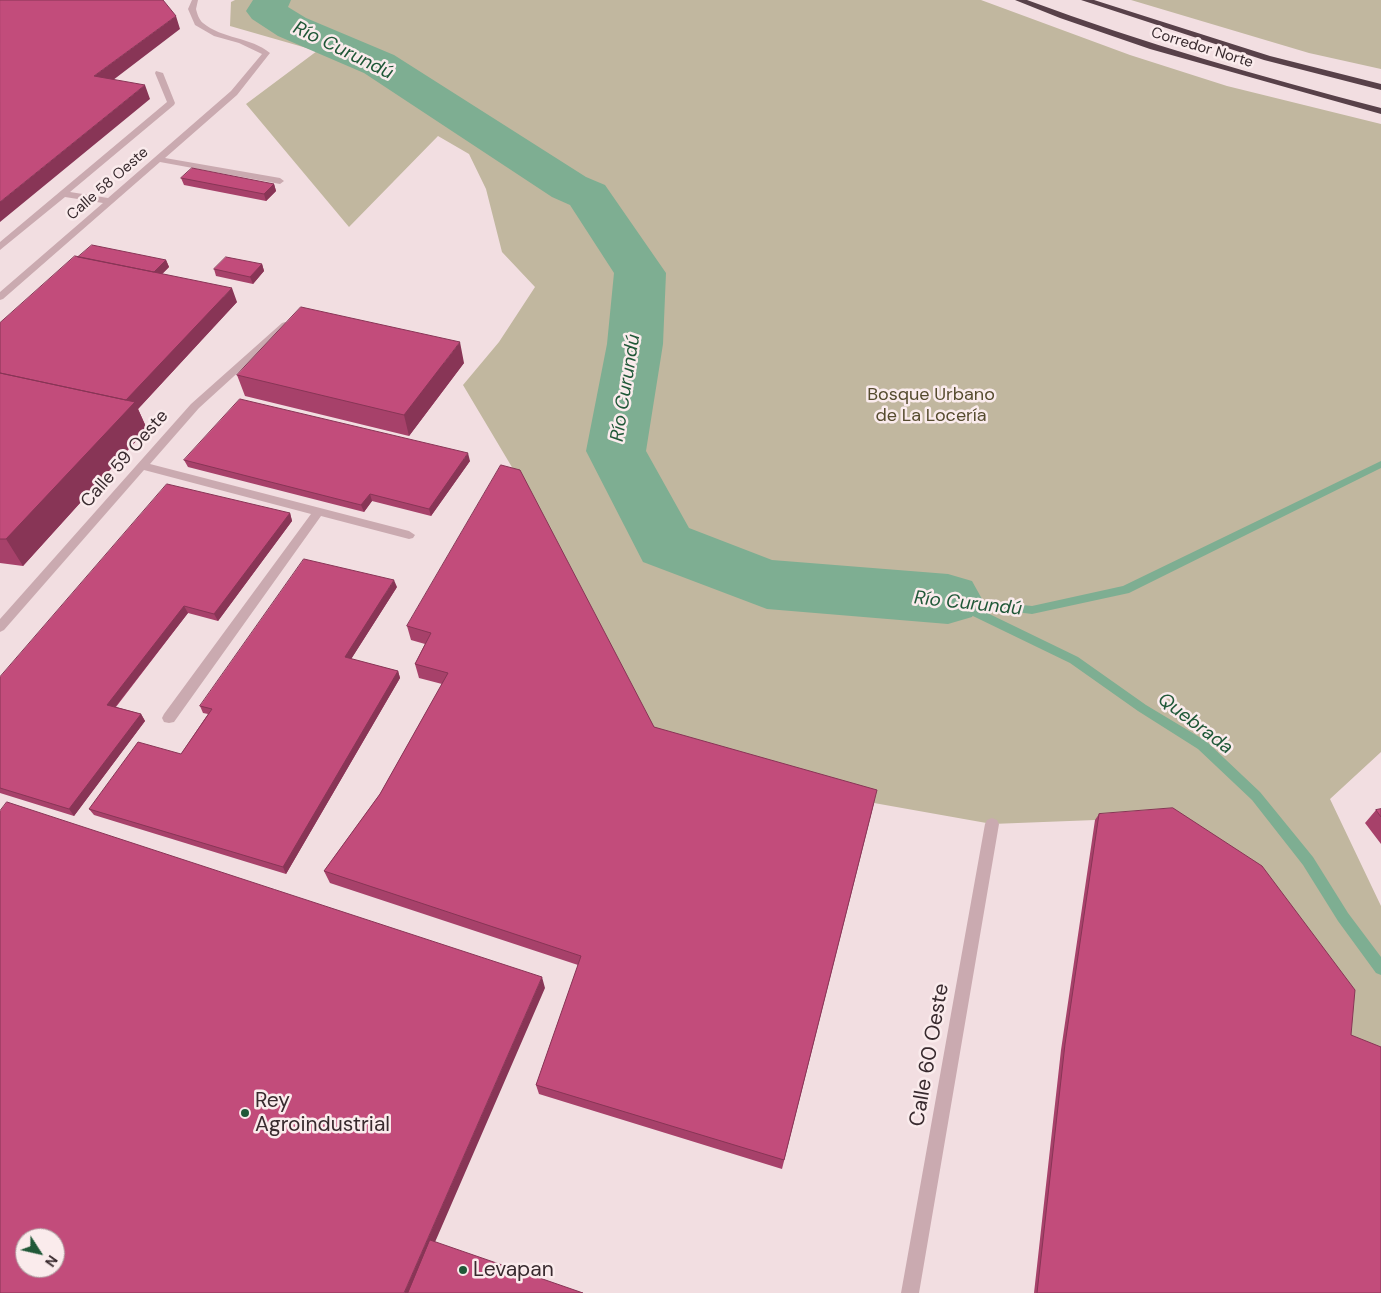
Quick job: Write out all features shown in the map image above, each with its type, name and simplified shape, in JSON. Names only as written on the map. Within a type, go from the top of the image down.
[{"type":"highway","name":"Corredor Norte","points":[[1019,0],[1092,28],[1235,72],[1381,111]]},
{"type":"highway","name":"Corredor Norte","points":[[1085,0],[1267,58],[1381,87]]},
{"type":"street","name":"Calle 58 Oeste","points":[[0,297],[234,92],[266,53],[242,41],[217,34],[198,23],[192,9],[195,0]]},
{"type":"street","points":[[0,247],[171,103],[159,73]]},
{"type":"street","points":[[158,159],[280,181]]},
{"type":"street","points":[[63,194],[109,201]]},
{"type":"street","name":"Calle 59 Oeste","points":[[0,627],[195,406],[285,325]]},
{"type":"street","points":[[142,466],[409,535]]},
{"type":"street","points":[[169,718],[318,512]]},
{"type":"street","name":"Calle 60 Oeste","points":[[910,1293],[992,824]]},
{"type":"green space","name":"Bosque Urbano de La Locería","points":[[235,0],[981,0],[1130,55],[1227,86],[1381,124],[1381,752],[1330,799],[1381,906],[1381,1054],[1345,1040],[1095,820],[992,824],[874,803],[654,740],[522,484],[463,385],[499,342],[535,287],[502,252],[486,189],[469,154],[438,136],[349,227],[246,104],[317,51],[230,26],[231,2]]},
{"type":"green space","points":[[1131,0],[1381,0],[1381,69],[1309,53]]},
{"type":"building","points":[[0,0],[163,0],[176,16],[94,76],[145,85],[0,202]]},
{"type":"building","points":[[192,168],[274,184],[264,194],[181,178]]},
{"type":"building","points":[[92,245],[166,260],[154,272],[78,257]]},
{"type":"building","points":[[75,256],[232,288],[126,400],[0,373],[0,323]]},
{"type":"building","points":[[226,257],[262,264],[250,277],[214,269]]},
{"type":"building","points":[[301,307],[460,342],[404,415],[237,375]]},
{"type":"building","points":[[0,373],[135,402],[6,539],[0,539]]},
{"type":"building","points":[[240,399],[468,453],[429,509],[370,494],[361,505],[184,460]]},
{"type":"building","points":[[501,465],[520,470],[654,727],[877,790],[784,1160],[536,1085],[581,956],[324,871],[380,794],[448,673],[415,664],[431,633],[407,626]]},
{"type":"building","points":[[167,484],[290,513],[214,614],[184,606],[107,705],[141,714],[69,809],[0,788],[0,677]]},
{"type":"building","points":[[304,559],[394,580],[345,657],[398,671],[283,867],[89,809],[138,742],[181,754],[212,709],[200,706]]},
{"type":"building","name":"Rey Agroindustrial","points":[[7,802],[542,977],[404,1293],[0,1293],[0,811]]},
{"type":"building","points":[[1173,808],[1262,866],[1355,990],[1351,1035],[1381,1047],[1381,1293],[1037,1293],[1065,1044],[1099,814]]},
{"type":"building","points":[[1381,809],[1381,817],[1376,810]]},
{"type":"building","name":"Levapan","points":[[430,1240],[583,1293],[408,1293]]},
{"type":"waterway","name":"Río Curundú","points":[[272,0],[266,11],[292,27],[379,64],[569,187],[588,195],[640,273],[635,344],[616,451],[666,545],[767,584],[948,599]]},
{"type":"waterway","name":"Río Curundú","points":[[957,601],[1032,610],[1125,590],[1381,464]]},
{"type":"waterway","name":"Quebrada","points":[[948,599],[1074,660],[1142,708],[1202,745],[1256,796],[1308,861],[1343,917],[1381,968]]},
{"type":"place","name":"Rey Agroindustrial","points":[[245,1113]]},
{"type":"place","name":"Levapan","points":[[463,1270]]}]
